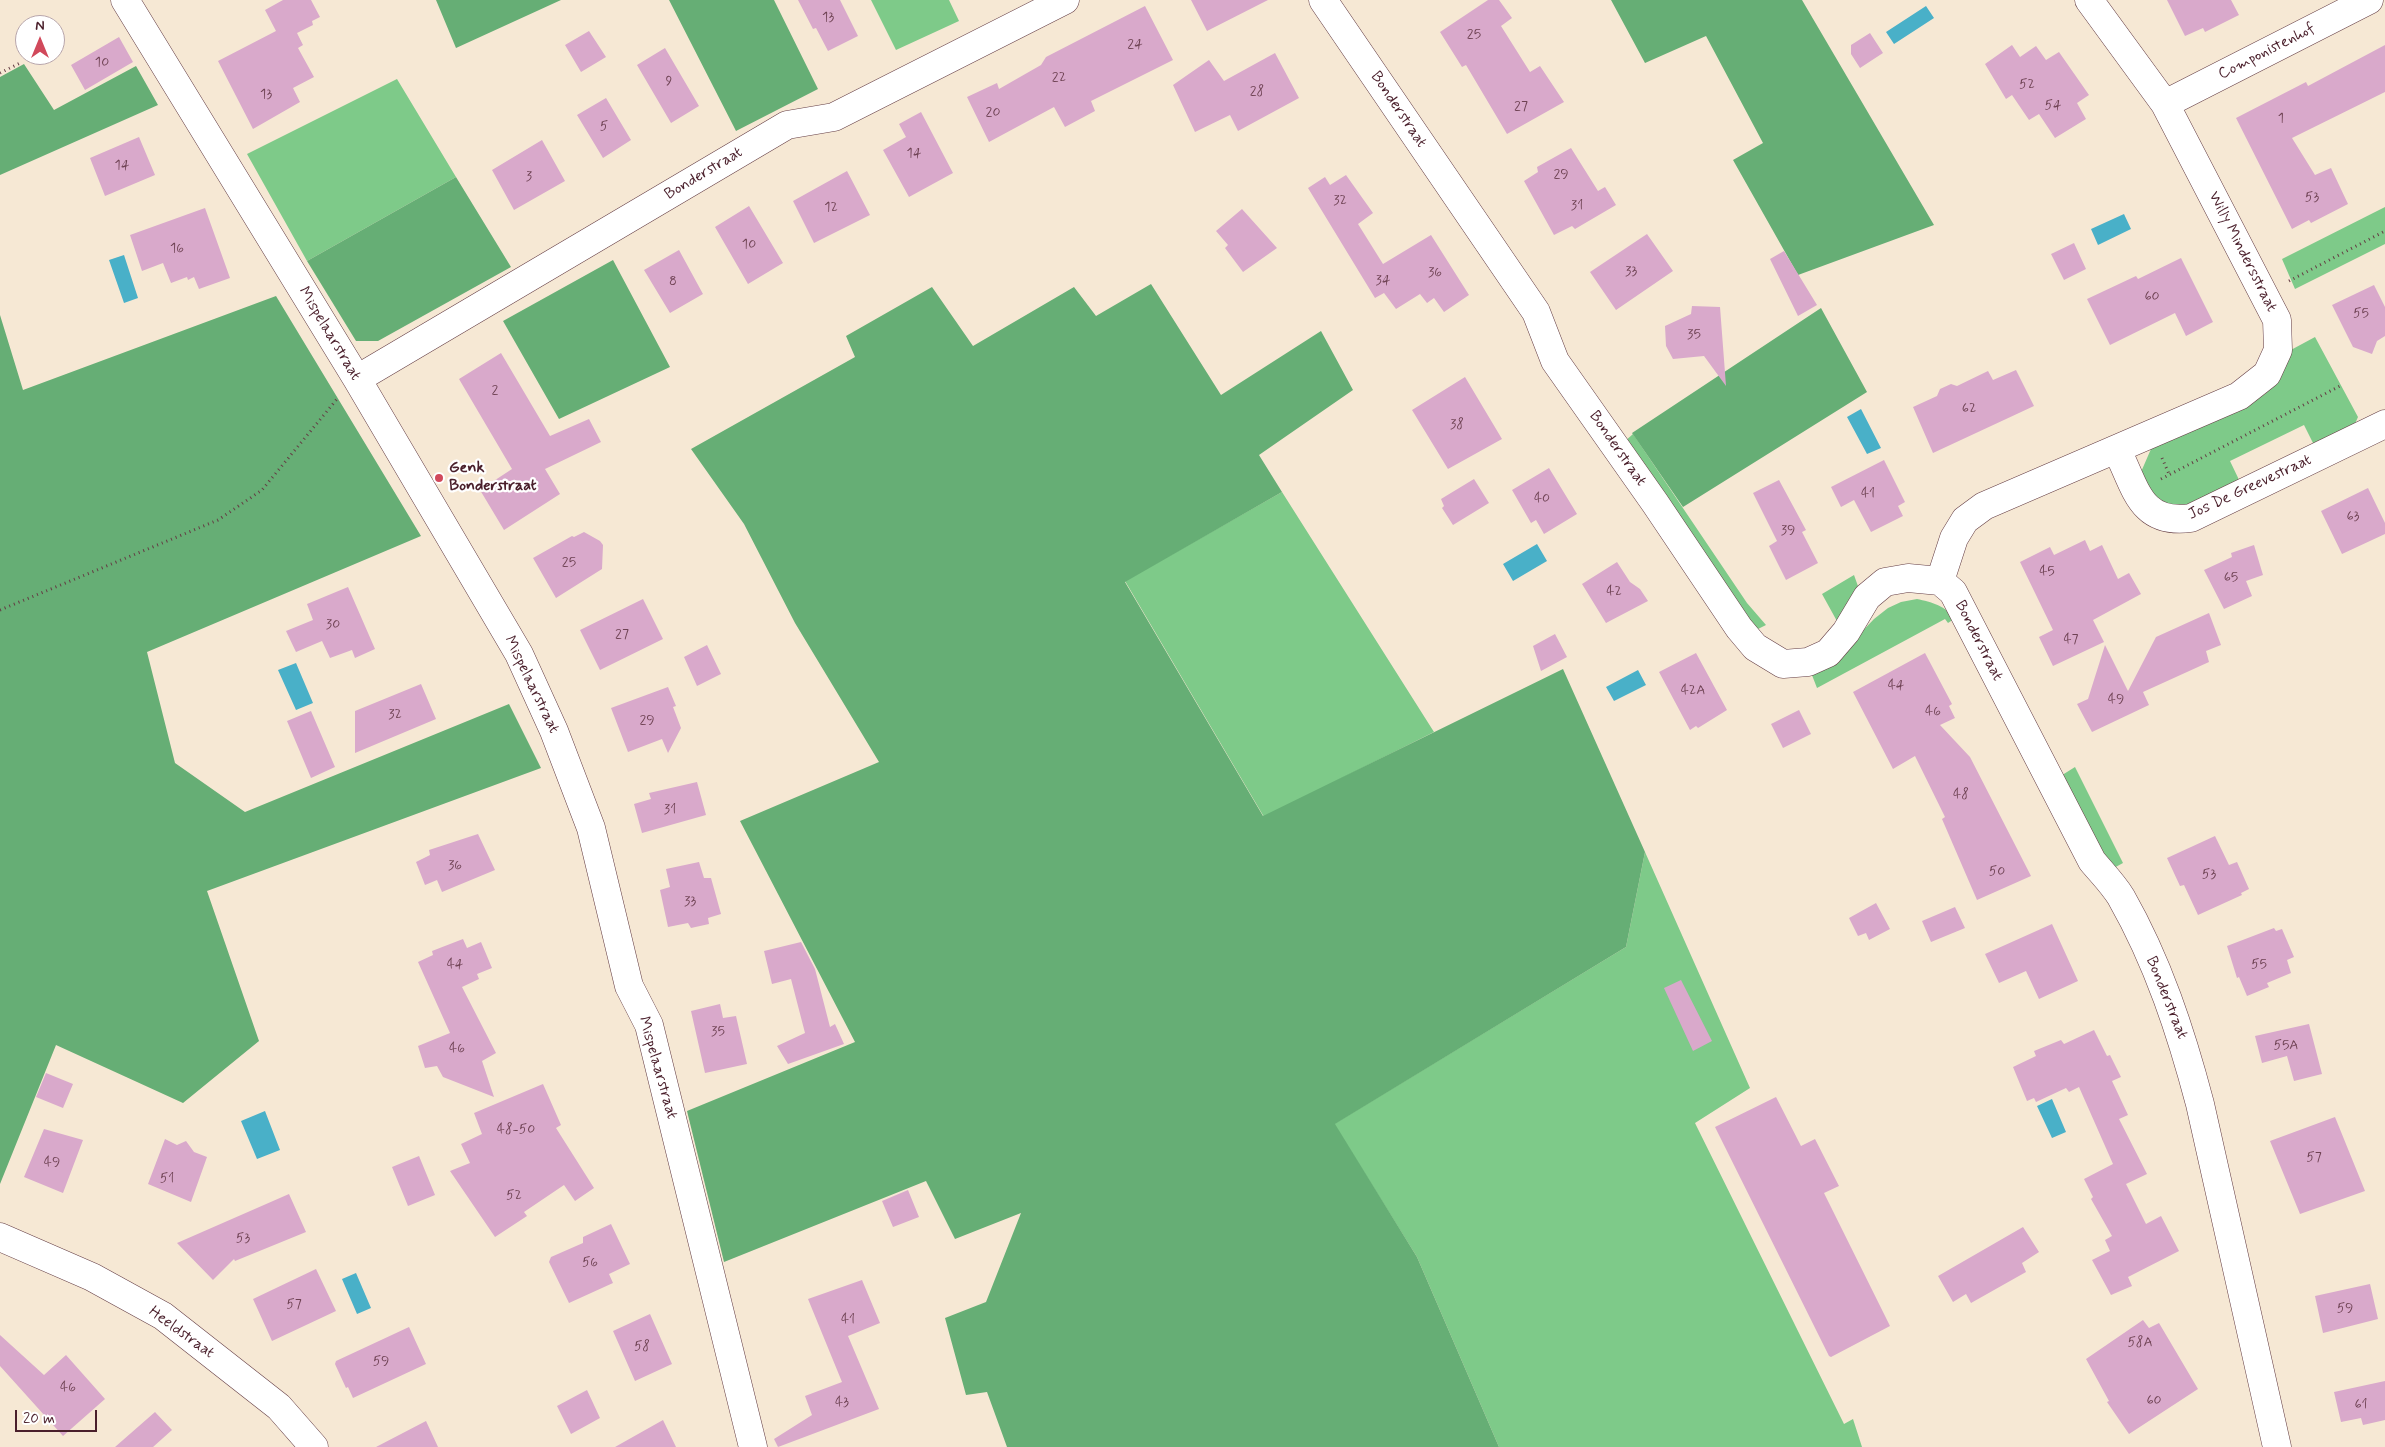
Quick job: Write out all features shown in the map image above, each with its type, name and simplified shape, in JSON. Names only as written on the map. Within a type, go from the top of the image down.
[{"type":"street","name":"Mispelaarstraat","points":[[125,0],[349,387],[519,654],[554,731],[591,828],[629,986],[649,1025],[753,1447]]},
{"type":"street","name":"Bonderstraat","points":[[349,387],[787,125],[834,117],[1065,0]]},
{"type":"street","name":"Bonderstraat","points":[[1323,0],[1536,312],[1555,361],[1655,503],[1739,628],[1756,647],[1783,664],[1808,662],[1828,652],[1846,632],[1867,596],[1886,582],[1908,578],[1940,581],[1953,592],[2092,861],[2120,896],[2160,978],[2186,1048],[2200,1104],[2277,1447]]},
{"type":"street","name":"Willy Mindersstraat","points":[[1940,581],[1954,538],[1965,520],[1984,506],[2239,396],[2266,374],[2278,350],[2277,320],[2166,104],[2089,0]]},
{"type":"street","name":"Componistenhof","points":[[2166,104],[2369,0]]},
{"type":"street","name":"Jos De Greevestraat","points":[[2117,450],[2144,504],[2152,513],[2164,518],[2177,520],[2191,518],[2385,424]]},
{"type":"street","name":"Heeldstraat","points":[[0,1237],[92,1277],[163,1316],[279,1408],[314,1447]]},
{"type":"path","points":[[0,73],[16,65]]},
{"type":"path","points":[[2288,280],[2385,231]]},
{"type":"path","points":[[2160,479],[2340,386]]},
{"type":"path","points":[[0,610],[218,520],[262,490],[349,387]]},
{"type":"green space","points":[[436,0],[561,0],[456,48]]},
{"type":"green space","points":[[669,0],[774,0],[818,89],[736,131]]},
{"type":"green space","points":[[871,0],[949,0],[959,21],[896,50]]},
{"type":"green space","points":[[1611,0],[1802,0],[1934,225],[1798,275],[1733,160],[1763,143],[1706,36],[1645,63]]},
{"type":"green space","points":[[25,65],[54,110],[136,66],[158,105],[0,175],[0,77]]},
{"type":"green space","points":[[397,79],[456,177],[307,261],[247,154]]},
{"type":"green space","points":[[456,177],[511,267],[378,341],[356,341],[307,261]]},
{"type":"green space","points":[[2385,207],[2385,244],[2295,289],[2282,259]]},
{"type":"green space","points":[[613,260],[670,367],[559,419],[503,321]]},
{"type":"green space","points":[[1151,284],[1221,395],[1321,331],[1353,390],[1259,455],[1282,492],[1125,582],[1263,816],[1563,669],[1645,852],[1626,947],[1335,1124],[1417,1257],[1499,1447],[1007,1447],[987,1392],[966,1395],[945,1318],[986,1302],[1021,1213],[955,1239],[926,1181],[724,1262],[687,1111],[855,1042],[740,821],[879,762],[795,623],[744,524],[691,449],[855,357],[846,336],[932,287],[973,346],[1074,287],[1096,316]]},
{"type":"green space","points":[[276,296],[421,536],[147,652],[175,763],[245,812],[509,704],[541,768],[207,891],[259,1041],[183,1103],[56,1045],[0,1184],[0,315],[23,390]]},
{"type":"green space","points":[[1821,308],[1867,392],[1683,507],[1632,433]]},
{"type":"green space","points":[[2315,337],[2358,417],[2354,426],[2315,447],[2304,425],[2230,461],[2241,484],[2184,509],[2165,509],[2148,492],[2141,472],[2151,449],[2265,394],[2281,375],[2289,351]]},
{"type":"green space","points":[[1633,434],[1747,603],[1766,625],[1754,631],[1624,442]]},
{"type":"green space","points":[[1282,492],[1434,732],[1264,817],[1125,581]]},
{"type":"green space","points":[[1854,575],[1859,589],[1838,623],[1822,594]]},
{"type":"green space","points":[[1917,599],[1943,608],[1954,619],[1948,623],[1945,619],[1817,688],[1810,670],[1833,662],[1874,619],[1888,608],[1901,602]]},
{"type":"green space","points":[[2075,767],[2123,863],[2112,869],[2059,777]]},
{"type":"green space","points":[[1645,852],[1750,1088],[1695,1123],[1844,1424],[1853,1419],[1862,1447],[1499,1447],[1417,1257],[1334,1124],[1626,947]]},
{"type":"water","points":[[1926,6],[1934,18],[1894,44],[1886,32]]},
{"type":"water","points":[[2124,214],[2131,229],[2098,245],[2091,229]]},
{"type":"water","points":[[124,255],[138,298],[124,303],[109,260]]},
{"type":"water","points":[[1861,409],[1881,448],[1867,454],[1847,417]]},
{"type":"water","points":[[1537,544],[1547,561],[1513,581],[1503,564]]},
{"type":"water","points":[[296,663],[313,703],[296,710],[278,670]]},
{"type":"water","points":[[1638,670],[1646,685],[1614,701],[1606,687]]},
{"type":"water","points":[[2052,1099],[2066,1132],[2052,1138],[2037,1106]]},
{"type":"water","points":[[265,1111],[280,1150],[257,1159],[241,1121]]},
{"type":"water","points":[[356,1273],[371,1308],[357,1314],[342,1279]]},
{"type":"building","points":[[283,0],[311,0],[320,17],[312,21],[313,25],[297,33],[303,45],[298,48],[314,77],[293,88],[300,102],[253,129],[218,61],[276,31],[265,10]]},
{"type":"building","points":[[798,0],[840,0],[858,36],[828,51],[816,28],[813,29]]},
{"type":"building","points":[[1191,0],[1268,0],[1207,31]]},
{"type":"building","points":[[1488,0],[1499,0],[1512,18],[1501,26],[1530,72],[1540,66],[1564,102],[1507,134],[1466,65],[1462,67],[1440,32]]},
{"type":"building","points":[[2167,0],[2231,0],[2239,15],[2205,32],[2203,28],[2185,36]]},
{"type":"building","points":[[1145,6],[1173,60],[1091,101],[1095,111],[1065,127],[1054,107],[989,142],[967,97],[997,83],[999,89],[1041,65],[1046,57]]},
{"type":"building","points":[[589,31],[606,57],[581,72],[565,45]]},
{"type":"building","points":[[1870,33],[1883,53],[1860,68],[1851,54],[1851,45]]},
{"type":"building","points":[[119,37],[133,62],[85,90],[71,65]]},
{"type":"building","points":[[2012,45],[2020,57],[2036,46],[2046,60],[2059,52],[2089,95],[2077,103],[2086,119],[2055,138],[2039,114],[2029,120],[2012,95],[2006,99],[1985,64]]},
{"type":"building","points":[[2385,45],[2385,92],[2292,138],[2315,175],[2331,168],[2348,204],[2311,223],[2309,220],[2292,229],[2236,118],[2306,82],[2308,86]]},
{"type":"building","points":[[665,48],[699,106],[671,123],[637,65]]},
{"type":"building","points":[[1275,53],[1299,98],[1238,131],[1230,115],[1195,132],[1173,85],[1209,60],[1224,81]]},
{"type":"building","points":[[606,98],[631,140],[603,158],[577,115]]},
{"type":"building","points":[[921,112],[953,173],[909,197],[883,150],[906,137],[899,124]]},
{"type":"building","points":[[139,137],[155,175],[105,196],[90,158]]},
{"type":"building","points":[[542,140],[565,181],[514,210],[492,170]]},
{"type":"building","points":[[1571,148],[1598,191],[1605,187],[1616,205],[1575,229],[1572,226],[1554,235],[1524,181],[1538,172],[1537,167]]},
{"type":"building","points":[[847,171],[870,215],[814,243],[793,201]]},
{"type":"building","points":[[1346,175],[1373,213],[1358,224],[1383,264],[1431,235],[1469,295],[1444,312],[1434,298],[1427,303],[1420,294],[1396,309],[1384,293],[1375,298],[1308,188],[1325,177],[1330,185]]},
{"type":"building","points":[[749,206],[783,263],[748,284],[715,227]]},
{"type":"building","points":[[205,208],[230,278],[199,289],[194,277],[188,280],[187,277],[171,283],[163,263],[142,271],[130,235]]},
{"type":"building","points":[[1242,209],[1277,248],[1243,272],[1225,248],[1228,245],[1216,231]]},
{"type":"building","points":[[1647,234],[1673,271],[1616,310],[1590,272]]},
{"type":"building","points":[[2074,243],[2086,269],[2064,280],[2051,254]]},
{"type":"building","points":[[679,250],[703,294],[670,313],[644,270]]},
{"type":"building","points":[[1784,251],[1817,305],[1798,316],[1770,259]]},
{"type":"building","points":[[2181,258],[2213,322],[2186,336],[2175,313],[2110,345],[2087,299],[2136,276],[2138,279]]},
{"type":"building","points":[[2374,285],[2385,307],[2385,336],[2377,341],[2372,354],[2353,347],[2332,305]]},
{"type":"building","points":[[1692,306],[1720,307],[1726,386],[1704,356],[1673,359],[1666,346],[1665,326],[1691,314]]},
{"type":"building","points":[[501,353],[550,436],[589,419],[601,442],[545,469],[560,494],[504,530],[480,490],[512,469],[459,379]]},
{"type":"building","points":[[2016,370],[2034,406],[1933,453],[1913,407],[1937,396],[1940,389],[1951,384],[1957,386],[1988,371],[1993,380]]},
{"type":"building","points":[[1465,377],[1502,439],[1448,469],[1412,410]]},
{"type":"building","points":[[1884,460],[1905,502],[1898,506],[1903,516],[1871,532],[1854,500],[1841,507],[1831,487]]},
{"type":"building","points":[[1549,468],[1577,514],[1544,534],[1536,520],[1531,523],[1512,490]]},
{"type":"building","points":[[1474,479],[1489,503],[1453,525],[1442,508],[1444,506],[1441,499]]},
{"type":"building","points":[[1779,480],[1806,530],[1802,532],[1818,563],[1786,580],[1769,546],[1777,541],[1753,493]]},
{"type":"building","points":[[2368,488],[2385,523],[2385,534],[2342,554],[2321,511]]},
{"type":"building","points":[[584,532],[600,541],[603,545],[602,569],[556,598],[533,558],[572,536],[574,537]]},
{"type":"building","points":[[2085,540],[2090,551],[2102,545],[2118,579],[2129,573],[2141,594],[2093,620],[2104,642],[2053,666],[2039,637],[2053,630],[2020,562],[2050,547],[2054,555]]},
{"type":"building","points":[[2254,545],[2263,575],[2246,581],[2252,596],[2224,609],[2204,570],[2232,557],[2231,553]]},
{"type":"building","points":[[1617,562],[1630,582],[1640,589],[1648,601],[1606,623],[1582,584]]},
{"type":"building","points":[[348,587],[375,649],[355,658],[352,650],[330,658],[322,641],[296,652],[286,631],[313,620],[307,604]]},
{"type":"building","points":[[643,599],[663,639],[600,670],[580,630]]},
{"type":"building","points":[[2209,613],[2221,645],[2206,651],[2209,662],[2143,692],[2149,705],[2092,732],[2077,704],[2088,699],[2105,645],[2128,691],[2156,637]]},
{"type":"building","points":[[1555,634],[1567,657],[1541,671],[1533,646]]},
{"type":"building","points":[[707,645],[721,674],[697,686],[684,657]]},
{"type":"building","points":[[1696,653],[1727,710],[1698,728],[1696,726],[1690,730],[1659,672]]},
{"type":"building","points":[[1925,653],[1952,704],[1949,706],[1955,718],[1940,725],[1970,757],[2031,876],[1977,900],[1942,819],[1945,817],[1915,756],[1893,769],[1853,692]]},
{"type":"building","points":[[421,684],[436,719],[355,753],[355,711]]},
{"type":"building","points":[[668,687],[676,706],[673,707],[681,728],[668,753],[662,739],[628,752],[611,708]]},
{"type":"building","points":[[1799,710],[1811,734],[1783,748],[1771,724]]},
{"type":"building","points":[[311,711],[335,767],[311,778],[287,721]]},
{"type":"building","points":[[697,782],[706,815],[642,833],[634,804],[651,799],[649,793]]},
{"type":"building","points":[[478,834],[495,870],[442,892],[437,880],[425,885],[416,862],[430,855],[429,850]]},
{"type":"building","points":[[2215,836],[2229,865],[2237,862],[2249,889],[2241,893],[2242,895],[2198,915],[2184,885],[2180,886],[2167,858]]},
{"type":"building","points":[[699,862],[704,878],[711,878],[721,914],[708,918],[709,924],[691,928],[688,923],[668,927],[660,890],[670,887],[666,869]]},
{"type":"building","points":[[1876,903],[1890,929],[1869,940],[1866,933],[1858,936],[1849,918]]},
{"type":"building","points":[[1955,907],[1965,928],[1931,942],[1922,921]]},
{"type":"building","points":[[2052,924],[2078,981],[2039,999],[2026,971],[1999,983],[1985,954]]},
{"type":"building","points":[[2274,928],[2276,931],[2282,929],[2294,957],[2287,960],[2291,973],[2267,983],[2269,987],[2247,996],[2239,977],[2237,978],[2227,946]]},
{"type":"building","points":[[463,939],[467,948],[481,942],[492,968],[477,974],[479,979],[462,987],[496,1053],[482,1061],[494,1097],[443,1077],[437,1066],[425,1068],[418,1046],[450,1033],[418,962],[433,955],[432,951]]},
{"type":"building","points":[[801,942],[815,969],[830,1027],[835,1024],[844,1044],[788,1064],[777,1046],[805,1033],[791,979],[772,984],[764,951]]},
{"type":"building","points":[[1681,980],[1712,1041],[1693,1051],[1664,988]]},
{"type":"building","points":[[720,1004],[723,1018],[736,1016],[747,1064],[705,1073],[691,1011]]},
{"type":"building","points":[[2309,1024],[2322,1074],[2294,1081],[2287,1056],[2262,1063],[2255,1036]]},
{"type":"building","points":[[2094,1030],[2107,1056],[2110,1055],[2121,1077],[2112,1081],[2128,1115],[2119,1119],[2147,1174],[2126,1184],[2146,1224],[2161,1216],[2179,1251],[2128,1277],[2132,1286],[2111,1295],[2092,1260],[2110,1251],[2105,1240],[2112,1236],[2091,1199],[2093,1197],[2084,1179],[2113,1164],[2079,1087],[2069,1092],[2066,1088],[2036,1102],[2034,1098],[2027,1101],[2013,1067],[2036,1056],[2034,1051],[2061,1040],[2064,1044]]},
{"type":"building","points":[[46,1073],[73,1084],[63,1108],[36,1097]]},
{"type":"building","points":[[543,1084],[561,1125],[556,1128],[594,1188],[575,1201],[564,1185],[524,1212],[527,1216],[495,1237],[450,1171],[470,1163],[461,1144],[482,1134],[474,1113]]},
{"type":"building","points":[[1776,1097],[1801,1146],[1815,1139],[1839,1186],[1824,1193],[1890,1326],[1831,1357],[1715,1127]]},
{"type":"building","points":[[2335,1117],[2365,1191],[2300,1214],[2270,1141]]},
{"type":"building","points":[[44,1129],[83,1140],[63,1193],[24,1177]]},
{"type":"building","points":[[165,1139],[177,1145],[186,1141],[194,1152],[207,1157],[191,1202],[148,1184]]},
{"type":"building","points":[[419,1156],[435,1195],[408,1206],[392,1167]]},
{"type":"building","points":[[908,1190],[919,1217],[893,1227],[882,1201]]},
{"type":"building","points":[[289,1194],[306,1232],[235,1261],[234,1259],[213,1280],[177,1243]]},
{"type":"building","points":[[611,1224],[630,1264],[609,1274],[613,1283],[569,1303],[549,1262],[551,1257],[583,1243],[583,1237]]},
{"type":"building","points":[[2023,1227],[2039,1252],[2022,1263],[2026,1272],[1971,1303],[1966,1294],[1953,1302],[1938,1276]]},
{"type":"building","points":[[316,1269],[336,1311],[272,1341],[253,1299]]},
{"type":"building","points":[[862,1280],[880,1323],[848,1336],[879,1409],[778,1447],[774,1439],[812,1415],[805,1396],[842,1382],[808,1299]]},
{"type":"building","points":[[2370,1284],[2378,1319],[2323,1333],[2315,1296]]},
{"type":"building","points":[[650,1314],[672,1364],[635,1381],[613,1331]]},
{"type":"building","points":[[2143,1320],[2149,1328],[2159,1323],[2198,1389],[2129,1434],[2107,1402],[2109,1401],[2086,1359]]},
{"type":"building","points":[[409,1327],[426,1364],[353,1398],[348,1387],[346,1388],[335,1364],[336,1361]]},
{"type":"building","points":[[0,1335],[44,1375],[66,1355],[105,1399],[63,1436],[0,1366]]},
{"type":"building","points":[[2385,1381],[2385,1420],[2363,1425],[2361,1418],[2341,1422],[2334,1392]]},
{"type":"building","points":[[587,1390],[600,1418],[571,1434],[557,1406]]},
{"type":"building","points":[[155,1412],[172,1430],[153,1447],[115,1447]]},
{"type":"building","points":[[663,1420],[676,1447],[615,1447]]},
{"type":"building","points":[[426,1421],[438,1447],[376,1447]]},
{"type":"place","name":"Genk Bonderstraat","points":[[439,478]]}]
